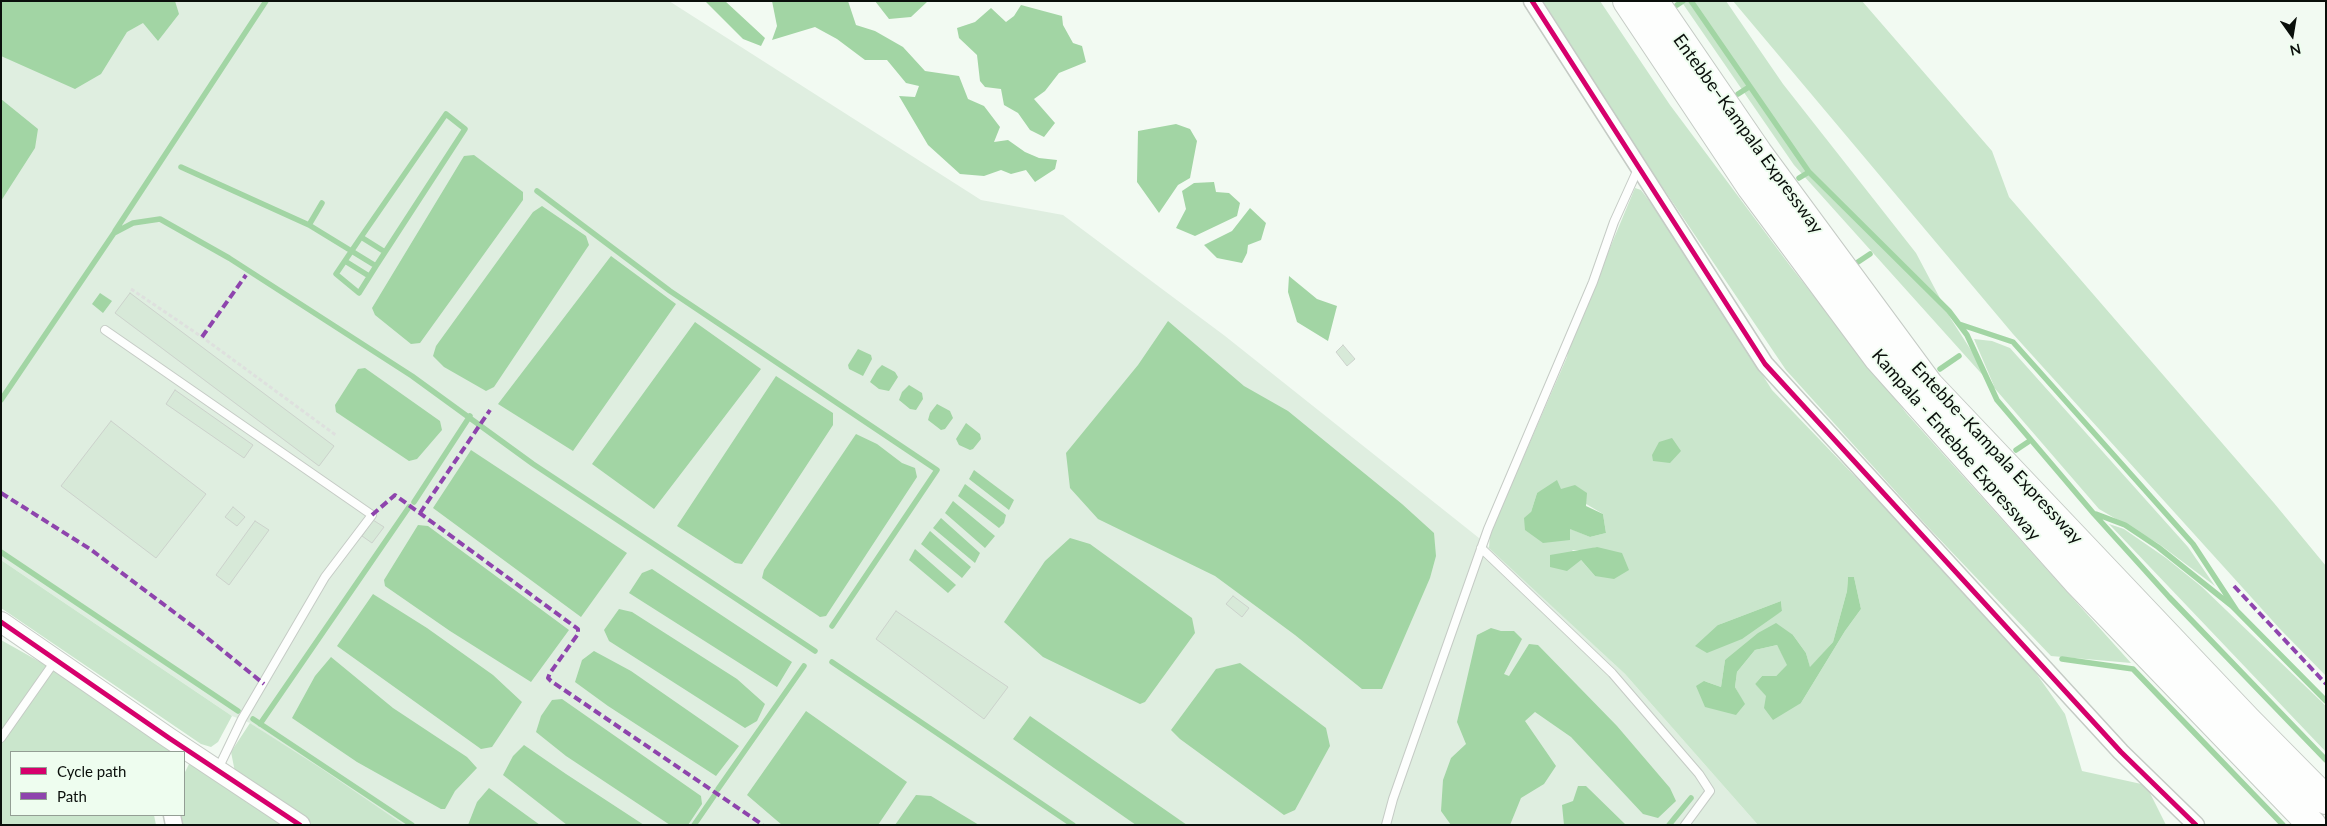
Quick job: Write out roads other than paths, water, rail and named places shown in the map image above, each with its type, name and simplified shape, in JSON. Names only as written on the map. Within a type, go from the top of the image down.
[{"type":"highway","points":[[1615,1],[1624,15],[1644,29]]},
{"type":"highway","name":"Kampala - Entebbe Expressway","points":[[1627,1],[1644,29],[1776,222],[1878,358],[2077,581],[2312,825]]},
{"type":"highway","name":"Entebbe–Kampala Expressway","points":[[1654,1],[1758,153],[1929,385],[2247,720],[2326,800]]},
{"type":"street","points":[[1532,1],[1638,169],[1765,364],[2121,752],[2196,825]]},
{"type":"street","points":[[1,622],[57,659],[169,745],[181,751]]},
{"type":"street","points":[[185,753],[218,769],[300,825]]},
{"type":"lane","points":[[1386,825],[1393,799],[1481,548],[1593,282],[1614,222],[1638,169]]},
{"type":"lane","points":[[105,330],[372,515],[326,577],[242,719],[218,769]]},
{"type":"lane","points":[[1481,548],[1612,673],[1700,774],[1710,791],[1685,825]]},
{"type":"lane","points":[[1,738],[57,659]]},
{"type":"waterway","points":[[115,231],[266,1]]},
{"type":"waterway","points":[[1677,5],[1683,1]]},
{"type":"waterway","points":[[1691,1],[1809,172],[1949,311],[1967,335],[1997,400],[2094,514],[2169,597],[2326,760]]},
{"type":"waterway","points":[[1738,94],[1749,87]]},
{"type":"waterway","points":[[361,237],[336,274],[359,293],[465,129],[446,114],[361,237],[385,252]]},
{"type":"waterway","points":[[181,167],[309,225],[376,266]]},
{"type":"waterway","points":[[1799,178],[1809,172]]},
{"type":"waterway","points":[[537,191],[670,291],[937,470],[832,626]]},
{"type":"waterway","points":[[309,225],[322,203]]},
{"type":"waterway","points":[[1,400],[114,233],[133,223],[160,219],[229,258],[412,376],[533,464],[815,651]]},
{"type":"waterway","points":[[1852,266],[1870,254]]},
{"type":"waterway","points":[[345,261],[369,276]]},
{"type":"waterway","points":[[1959,324],[2013,342],[2193,544],[2237,611]]},
{"type":"waterway","points":[[1940,369],[1959,356]]},
{"type":"waterway","points":[[414,502],[470,416]]},
{"type":"waterway","points":[[2016,450],[2028,442]]},
{"type":"waterway","points":[[260,724],[409,507]]},
{"type":"waterway","points":[[2096,514],[2125,525],[2158,547],[2232,606],[2326,701]]},
{"type":"waterway","points":[[1,552],[238,711]]},
{"type":"waterway","points":[[2062,659],[2133,669],[2283,825]]},
{"type":"waterway","points":[[832,662],[1073,825]]},
{"type":"waterway","points":[[718,789],[804,666]]},
{"type":"waterway","points":[[253,719],[412,825]]},
{"type":"waterway","points":[[694,825],[714,796]]},
{"type":"waterway","points":[[1669,825],[1691,798]]}]
